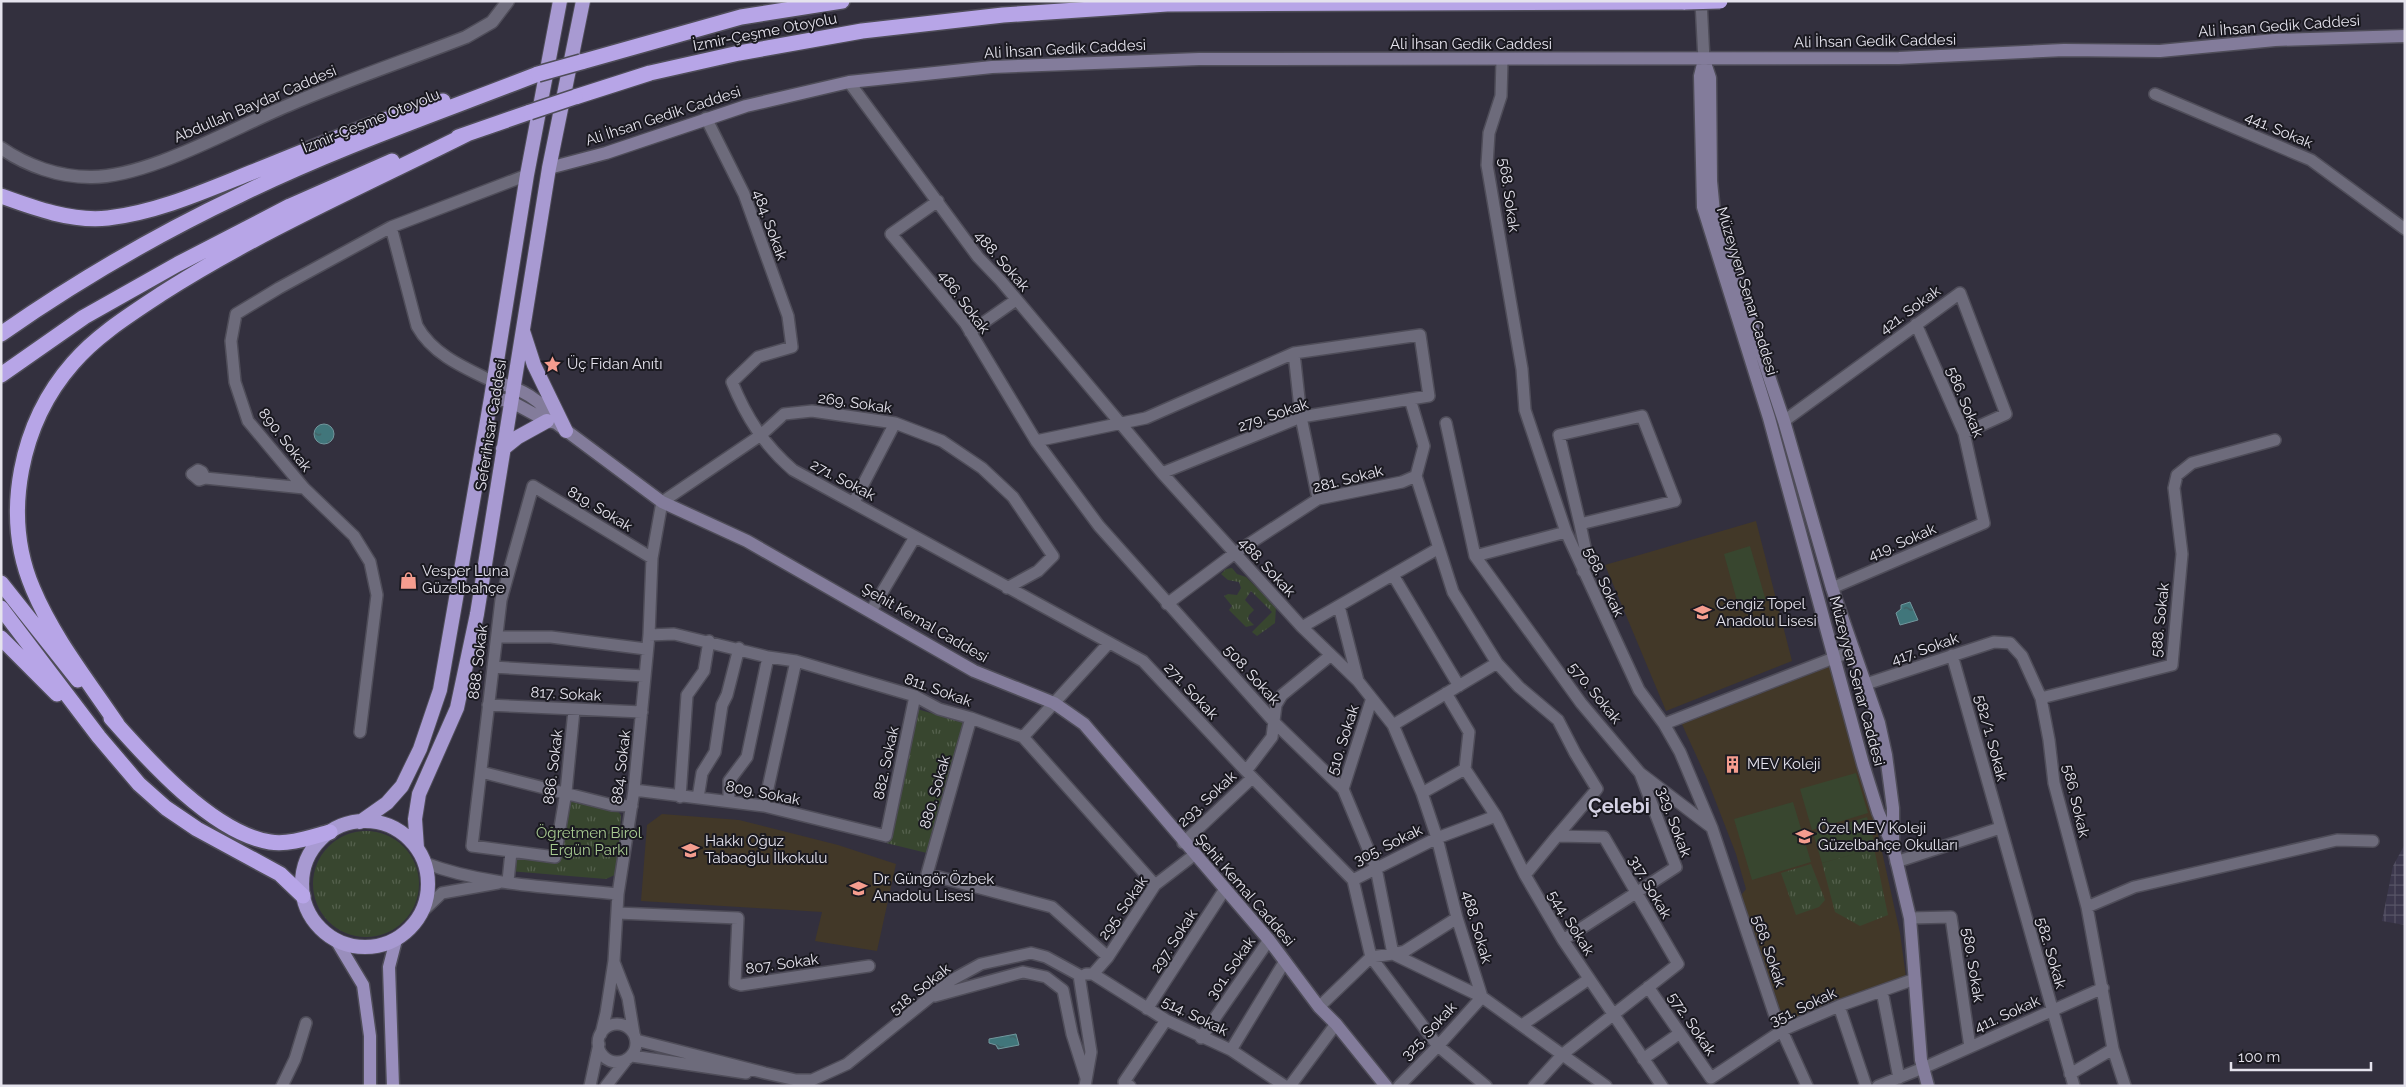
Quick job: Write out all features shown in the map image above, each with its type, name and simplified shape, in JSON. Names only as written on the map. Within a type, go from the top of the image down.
[{"type":"highway","name":"Seferihisar Caddesi","points":[[360,822],[387,803],[402,786],[420,749],[440,690],[494,382],[527,175],[560,1]]},
{"type":"highway","name":"Seferihisar Caddesi","points":[[417,848],[415,819],[419,794],[457,708],[477,614],[549,168],[583,1]]},
{"type":"highway","name":"İzmir-Çeşme Otoyolu","points":[[1,334],[27,316],[134,252],[239,195],[336,152],[538,74],[741,17],[842,1]]},
{"type":"highway","name":"İzmir-Çeşme Otoyolu","points":[[467,134],[650,73],[740,53],[862,31],[1003,15],[1167,4],[1720,1]]},
{"type":"highway","points":[[1720,1],[1730,1]]},
{"type":"highway","points":[[1,196],[32,207],[76,218],[107,218],[164,207],[346,134],[427,106],[538,74]]},
{"type":"highway","points":[[1,375],[84,317],[290,206],[418,150],[467,134]]},
{"type":"highway","points":[[117,724],[44,611],[32,588],[22,553],[18,494],[23,457],[33,425],[47,397],[74,362],[109,330],[196,272],[239,248],[467,134]]},
{"type":"highway","points":[[503,449],[518,436],[556,425],[522,328]]},
{"type":"highway","points":[[1,583],[68,668],[117,724],[195,804],[232,828],[253,837],[278,842],[287,842],[330,832],[344,825],[360,822],[380,823],[399,831],[417,848],[425,863],[428,877],[423,911],[412,928],[396,940],[376,946],[356,947],[336,940],[321,929],[310,914],[304,896],[303,878],[307,860],[317,844],[330,832]]},
{"type":"highway","points":[[1,608],[99,737],[138,784],[166,808],[197,830],[280,874],[304,896]]},
{"type":"highway","points":[[1,638],[99,737]]},
{"type":"main road","name":"Ali İhsan Gedik Caddesi","points":[[549,168],[606,153],[746,106],[849,82],[992,68],[1199,59],[1704,60],[1899,58],[2064,50],[2160,51],[2275,40],[2405,36]]},
{"type":"main road","name":"Müzeyyen Senar Caddesi","points":[[1704,60],[1710,78],[1711,180],[1714,212],[1784,421],[1832,588],[1866,684],[1886,755],[1893,808],[1893,846],[1910,918],[1921,1060],[1928,1086]]},
{"type":"main road","name":"Müzeyyen Senar Caddesi","points":[[1704,60],[1700,76],[1703,207],[1769,418],[1878,812],[1893,846]]},
{"type":"main road","name":"Şehit Kemal Caddesi","points":[[494,382],[513,386],[544,408],[556,425]]},
{"type":"main road","name":"Şehit Kemal Caddesi","points":[[491,398],[510,402],[556,425],[662,502],[747,541],[974,672],[1054,703],[1084,724],[1183,843],[1226,889],[1269,940],[1320,1007],[1386,1086]]},
{"type":"main road","points":[[336,940],[363,985],[370,1036],[370,1086]]},
{"type":"main road","points":[[393,1086],[388,967],[396,940]]},
{"type":"street","name":"Abdullah Baydar Caddesi","points":[[1,148],[12,156],[54,173],[91,178],[129,172],[182,152],[289,104],[466,37],[492,22],[508,1]]},
{"type":"street","points":[[1700,1],[1704,60]]},
{"type":"street","name":"568. Sokak","points":[[1502,60],[1501,96],[1489,134],[1487,166],[1522,368],[1525,410],[1566,532],[1583,572],[1639,690],[1664,724],[1680,752],[1712,828],[1774,1012],[1807,1086]]},
{"type":"street","name":"488. Sokak","points":[[849,82],[938,202],[955,229],[1162,473],[1302,627],[1358,681],[1371,701],[1393,725],[1422,793],[1437,838],[1457,918],[1482,997]]},
{"type":"street","name":"441. Sokak","points":[[2155,94],[2311,160],[2405,229]]},
{"type":"street","name":"484. Sokak","points":[[706,118],[744,194],[788,316],[792,347],[758,357],[732,382]]},
{"type":"street","name":"890. Sokak","points":[[360,732],[376,595],[370,562],[354,536],[304,488],[248,421],[235,382],[231,341],[236,314],[279,288],[391,227],[527,175]]},
{"type":"street","name":"486. Sokak","points":[[938,202],[891,234],[970,332],[1036,441]]},
{"type":"street","points":[[391,227],[417,326],[424,338],[452,361],[494,382]]},
{"type":"street","name":"421. Sokak","points":[[1784,421],[1960,293],[2006,414],[1964,433]]},
{"type":"street","points":[[970,332],[1016,300]]},
{"type":"street","name":"586. Sokak","points":[[1916,324],[1964,433],[1984,523]]},
{"type":"street","name":"279. Sokak","points":[[1162,473],[1301,417],[1429,396],[1420,335],[1294,354]]},
{"type":"street","points":[[1036,441],[1146,418],[1294,354],[1301,417],[1318,499]]},
{"type":"street","name":"271. Sokak","points":[[732,382],[742,408],[773,453],[793,470],[1108,644],[1143,661],[1249,774],[1353,880]]},
{"type":"street","points":[[1410,399],[1424,446],[1416,476],[1453,592],[1497,663],[1519,686],[1558,720],[1597,790],[1525,876]]},
{"type":"street","name":"269. Sokak","points":[[662,502],[761,435],[784,414],[812,411],[895,423],[942,441],[982,468],[1013,497],[1053,556],[1038,570],[1007,588]]},
{"type":"street","points":[[1580,524],[1675,500],[1642,416],[1559,435],[1587,557],[1583,572]]},
{"type":"street","points":[[854,502],[895,423]]},
{"type":"street","points":[[1446,423],[1475,556],[1566,532]]},
{"type":"street","name":"588. Sokak","points":[[2041,698],[2172,665],[2182,554],[2174,488],[2177,475],[2192,463],[2275,440]]},
{"type":"street","name":"508. Sokak","points":[[1036,441],[1099,526],[1167,604],[1276,724],[1343,789],[1376,868],[1393,954]]},
{"type":"street","name":"281. Sokak","points":[[1167,604],[1235,553],[1318,499],[1402,482],[1416,476]]},
{"type":"street","points":[[205,478],[304,488]]},
{"type":"street","name":"819. Sokak","points":[[533,486],[652,558]]},
{"type":"street","name":"888. Sokak","points":[[512,852],[472,846],[501,600],[533,486]]},
{"type":"street","name":"884. Sokak","points":[[590,1086],[606,1013],[614,960],[618,894],[632,806],[642,712],[652,558],[662,502]]},
{"type":"street","name":"419. Sokak","points":[[1832,588],[1984,523]]},
{"type":"street","points":[[871,611],[915,537]]},
{"type":"street","points":[[1302,627],[1439,548]]},
{"type":"street","name":"570. Sokak","points":[[1475,556],[1581,703],[1640,773],[1712,828]]},
{"type":"street","points":[[1393,575],[1459,686]]},
{"type":"street","points":[[1339,606],[1358,681]]},
{"type":"street","name":"811. Sokak","points":[[648,635],[674,634],[739,648],[768,657],[796,661],[916,696],[939,710],[971,718],[1023,737],[1155,885]]},
{"type":"street","points":[[497,638],[551,637],[646,649]]},
{"type":"street","points":[[680,797],[687,695],[704,670],[709,641]]},
{"type":"street","name":"586. Sokak","points":[[1994,642],[2010,643],[2022,656],[2041,698],[2049,740],[2054,783],[2087,906],[2113,1048],[2125,1086]]},
{"type":"street","name":"417. Sokak","points":[[1866,684],[1994,642]]},
{"type":"street","points":[[1023,737],[1108,644]]},
{"type":"street","points":[[698,798],[702,773],[714,752],[722,705],[727,695],[739,648]]},
{"type":"street","points":[[1664,724],[1854,650]]},
{"type":"street","name":"293. Sokak","points":[[1183,843],[1249,774],[1272,737],[1276,724],[1276,706],[1282,695],[1331,655]]},
{"type":"street","name":"582/1. Sokak","points":[[1952,655],[2000,828]]},
{"type":"street","points":[[729,801],[729,781],[746,757],[768,657]]},
{"type":"street","points":[[764,806],[796,661]]},
{"type":"street","points":[[1393,725],[1497,663]]},
{"type":"street","points":[[493,667],[644,676]]},
{"type":"street","points":[[1422,793],[1465,769],[1469,732],[1446,694]]},
{"type":"street","name":"882. Sokak","points":[[886,836],[916,696]]},
{"type":"street","name":"510. Sokak","points":[[1343,789],[1371,701]]},
{"type":"street","name":"817. Sokak","points":[[488,705],[642,712]]},
{"type":"street","name":"886. Sokak","points":[[512,852],[555,857],[566,792],[574,710]]},
{"type":"street","name":"880. Sokak","points":[[971,718],[927,874],[1052,907],[1108,957]]},
{"type":"street","name":"544. Sokak","points":[[1465,769],[1496,816],[1525,876],[1563,940],[1662,1086]]},
{"type":"street","points":[[480,772],[612,805],[632,806]]},
{"type":"street","name":"329. Sokak","points":[[1563,940],[1676,867],[1640,773]]},
{"type":"street","name":"809. Sokak","points":[[634,790],[764,806],[886,836]]},
{"type":"street","name":"305. Sokak","points":[[1353,880],[1437,838],[1496,816]]},
{"type":"street","points":[[1896,862],[2000,828]]},
{"type":"street","name":"582. Sokak","points":[[2000,828],[2074,1086]]},
{"type":"street","name":"317. Sokak","points":[[1534,1086],[1563,1054],[1678,964],[1604,837],[1558,836]]},
{"type":"street","points":[[2087,906],[2134,887],[2337,840],[2374,841]]},
{"type":"street","points":[[508,881],[512,852]]},
{"type":"street","name":"295. Sokak","points":[[1093,974],[1108,957],[1155,885],[1194,855]]},
{"type":"street","points":[[425,863],[447,871],[508,881],[618,894]]},
{"type":"street","points":[[1353,880],[1371,957],[1438,1046],[1486,1086]]},
{"type":"street","points":[[423,911],[442,893],[508,881]]},
{"type":"street","name":"297. Sokak","points":[[1147,1009],[1226,889]]},
{"type":"street","name":"807. Sokak","points":[[617,913],[738,918],[735,983],[741,985],[869,966]]},
{"type":"street","name":"580. Sokak","points":[[1910,918],[1950,917],[1970,1047]]},
{"type":"street","points":[[1320,1007],[1371,957],[1405,951],[1457,918]]},
{"type":"street","name":"301. Sokak","points":[[1200,1038],[1269,940]]},
{"type":"street","name":"518. Sokak","points":[[635,1037],[765,1073],[813,1083],[847,1064],[950,981],[982,964],[1031,953],[1046,957],[1079,975]]},
{"type":"street","points":[[1393,954],[1482,997],[1606,1086]]},
{"type":"street","points":[[606,1086],[630,1057],[635,1037],[628,998],[614,960]]},
{"type":"street","points":[[1231,1050],[1285,961]]},
{"type":"street","points":[[933,996],[1023,972],[1046,977],[1063,990],[1072,1034],[1086,1082]]},
{"type":"street","points":[[1086,1082],[1091,1052],[1079,975],[1093,974]]},
{"type":"street","name":"514. Sokak","points":[[1093,974],[1166,1020],[1200,1038],[1231,1050],[1285,1086]]},
{"type":"street","name":"351. Sokak","points":[[1711,1078],[1783,1030],[1839,1006],[1915,979]]},
{"type":"street","points":[[1522,1025],[1589,980]]},
{"type":"street","name":"572. Sokak","points":[[1648,987],[1711,1078]]},
{"type":"street","name":"411. Sokak","points":[[1878,1086],[2103,988]]},
{"type":"street","points":[[1882,991],[1899,1078]]},
{"type":"street","name":"325. Sokak","points":[[1398,1086],[1438,1046],[1482,997]]},
{"type":"street","points":[[1839,1006],[1866,1086]]},
{"type":"street","points":[[1127,1084],[1166,1020]]},
{"type":"street","points":[[282,1086],[296,1059],[306,1023]]},
{"type":"street","points":[[630,1057],[621,1062],[609,1060],[604,1056],[600,1039],[609,1026],[620,1024],[626,1026],[635,1037]]},
{"type":"street","points":[[1290,1086],[1336,1024]]},
{"type":"street","points":[[1643,1059],[1680,1033]]},
{"type":"street","points":[[2070,1074],[2113,1048]]},
{"type":"street","name":"518. Sokak","points":[[630,1057],[684,1062],[742,1073],[765,1073]]},
{"type":"shaded area","name":"Cengiz Topel Anadolu Lisesi","points":[[1756,521],[1792,661],[1666,711],[1605,565]]},
{"type":"shaded area","name":"Özel MEV Koleji Güzelbahçe Okulları","points":[[1831,662],[1875,820],[1900,933],[1906,977],[1791,1019],[1778,1016],[1744,912],[1742,894],[1746,889],[1736,854],[1707,779],[1680,720]]},
{"type":"shaded area","points":[[662,814],[739,820],[838,845],[896,864],[877,951],[815,941],[822,912],[641,901],[647,825]]},
{"type":"shaded area","points":[[2405,844],[2405,925],[2382,921],[2393,866]]},
{"type":"green space","points":[[1750,546],[1766,601],[1739,608],[1724,554]]},
{"type":"green space","points":[[1232,568],[1237,574],[1246,577],[1276,607],[1275,623],[1257,636],[1252,632],[1272,612],[1251,591],[1245,600],[1254,610],[1248,619],[1254,625],[1246,627],[1229,610],[1232,606],[1224,596],[1228,594],[1237,595],[1241,588],[1239,582],[1228,580],[1221,574],[1226,569]]},
{"type":"green space","points":[[917,709],[965,723],[931,854],[886,843]]},
{"type":"green space","points":[[1856,773],[1868,813],[1812,830],[1800,789]]},
{"type":"green space","name":"Öğretmen Birol Ergün Parkı","points":[[566,792],[612,805],[621,815],[617,874],[606,879],[509,871],[511,855],[550,861]]},
{"type":"green space","points":[[1793,802],[1811,862],[1752,880],[1734,819]]},
{"type":"green space","points":[[1867,817],[1876,848],[1822,863],[1813,833]]},
{"type":"green space","points":[[366,831],[386,835],[403,847],[415,864],[419,884],[415,904],[403,921],[386,933],[366,937],[346,933],[329,921],[317,904],[313,884],[317,864],[329,847],[346,835]]},
{"type":"green space","points":[[1874,848],[1888,915],[1860,926],[1835,912],[1822,863]]},
{"type":"green space","points":[[1811,864],[1825,900],[1819,907],[1796,915],[1781,873]]},
{"type":"water","points":[[324,424],[331,427],[334,434],[331,441],[324,444],[317,441],[314,434],[317,427]]},
{"type":"water","points":[[1910,602],[1918,620],[1900,625],[1896,613],[1901,609],[1901,605]]},
{"type":"water","points":[[1016,1034],[1019,1045],[998,1049],[996,1045],[989,1043],[989,1039]]},
{"type":"place","name":"Üç Fidan Anıtı","points":[[553,364]]},
{"type":"place","name":"Vesper Luna Güzelbahçe","points":[[408,580]]},
{"type":"place","name":"Cengiz Topel Anadolu Lisesi","points":[[1702,613]]},
{"type":"place","name":"MEV Koleji","points":[[1733,764]]},
{"type":"place","name":"Özel MEV Koleji Güzelbahçe Okulları","points":[[1804,837]]},
{"type":"place","name":"Hakkı Oğuz Tabaoğlu İlkokulu","points":[[691,850]]},
{"type":"place","name":"Dr. Güngör Özbek Anadolu Lisesi","points":[[859,888]]},
{"type":"district","name":"Çelebi","points":[[1619,806]]}]
